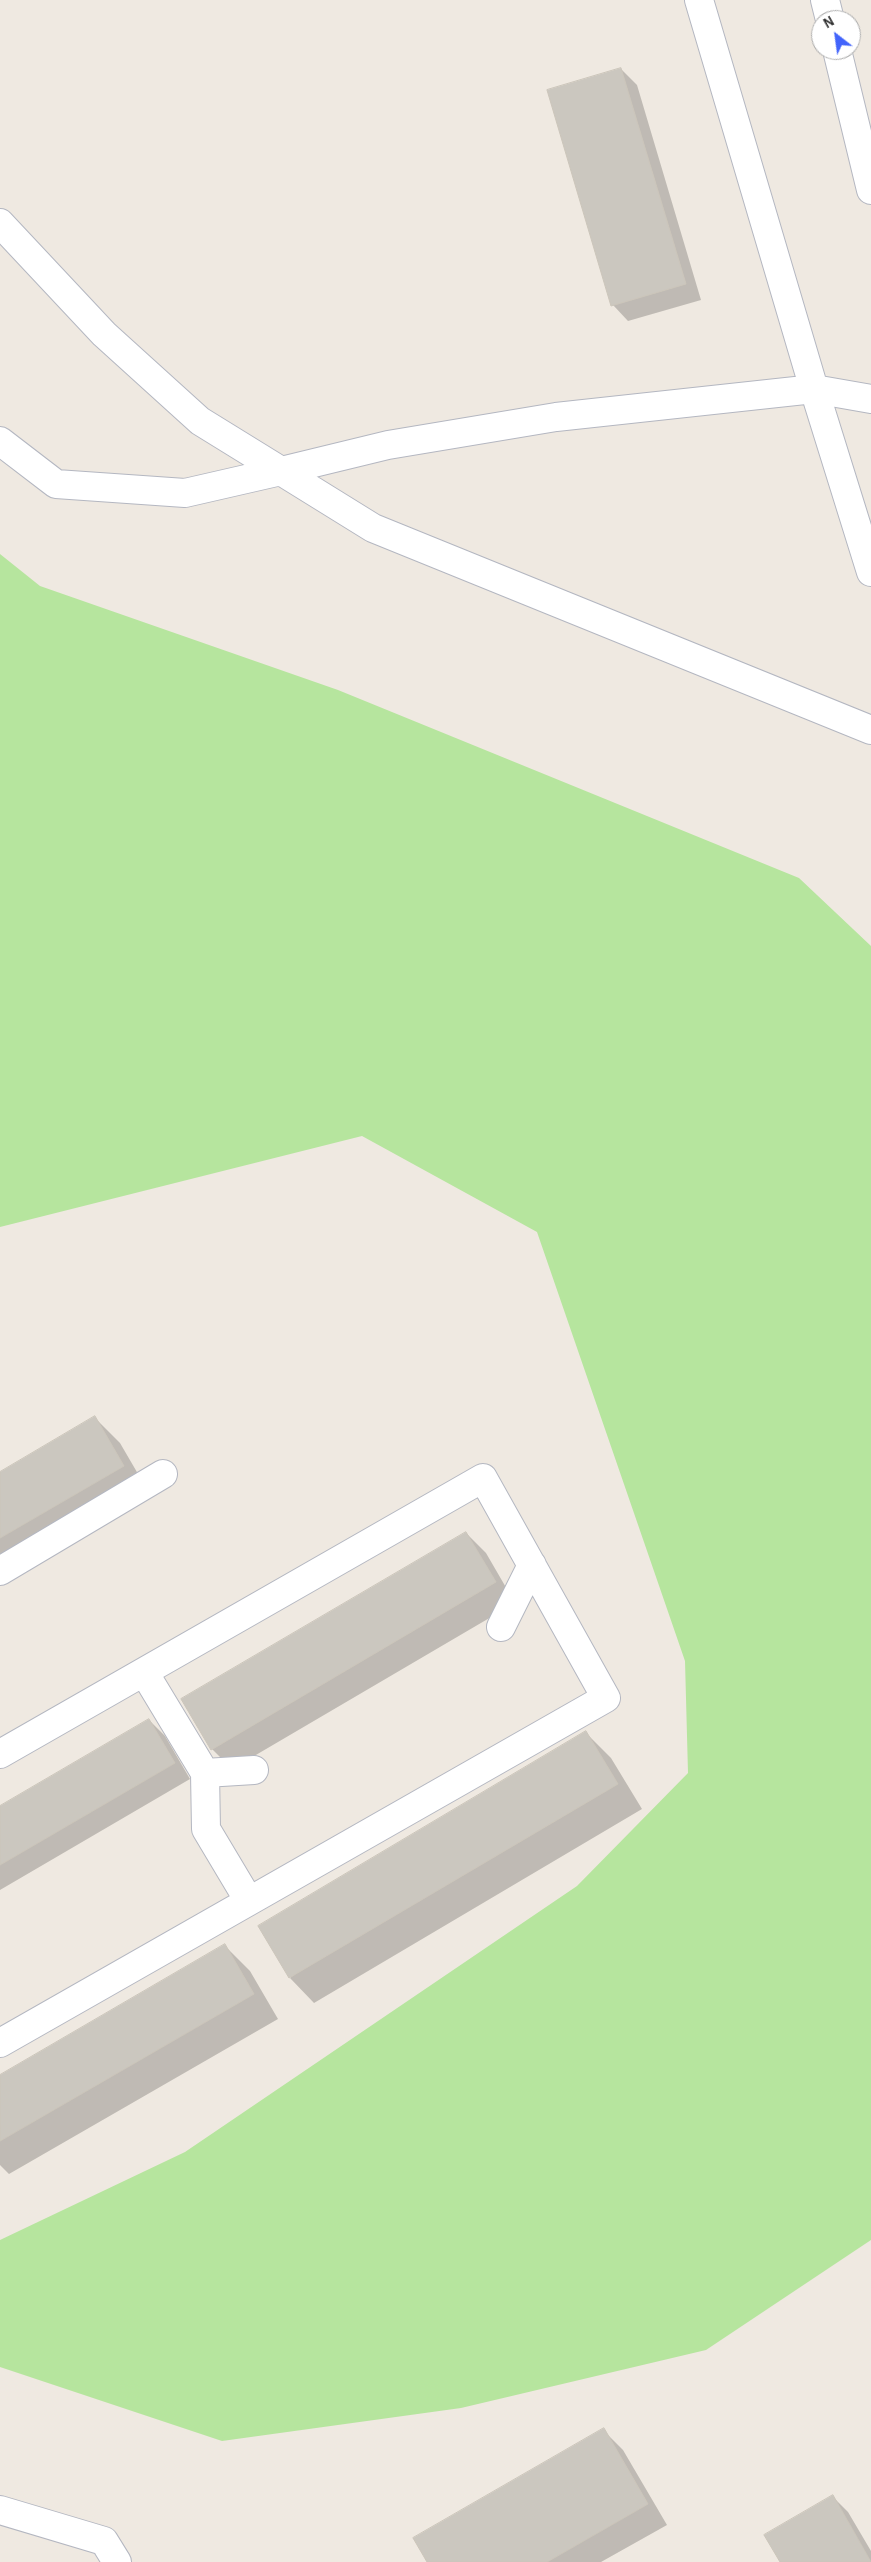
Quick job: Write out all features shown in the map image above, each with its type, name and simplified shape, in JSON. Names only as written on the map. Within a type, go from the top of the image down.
[{"type":"lane","points":[[699,0],[814,389],[871,572]]},
{"type":"lane","points":[[839,60],[871,190]]},
{"type":"lane","points":[[0,223],[104,334],[200,421],[373,528],[871,730]]},
{"type":"lane","points":[[0,441],[56,484],[185,493],[388,445],[556,418],[814,389],[871,400]]},
{"type":"lane","points":[[0,1571],[164,1474]]},
{"type":"lane","points":[[0,1754],[483,1478],[606,1698],[0,2042]]},
{"type":"lane","points":[[501,1627],[532,1565]]},
{"type":"lane","points":[[144,1672],[205,1773],[206,1829],[249,1901]]},
{"type":"lane","points":[[205,1773],[254,1770]]},
{"type":"lane","points":[[0,2510],[104,2541],[117,2562]]},
{"type":"green space","points":[[0,554],[40,586],[338,690],[799,878],[871,946],[871,2240],[706,2350],[461,2408],[222,2441],[0,2367],[0,2240],[185,2152],[577,1886],[688,1773],[685,1661],[537,1232],[362,1136],[0,1227]]},
{"type":"building","points":[[621,68],[686,284],[611,306],[547,90]]},
{"type":"building","points":[[95,1416],[124,1466],[0,1538],[0,1472]]},
{"type":"building","points":[[466,1532],[496,1582],[211,1750],[181,1699]]},
{"type":"building","points":[[149,1719],[175,1763],[0,1865],[0,1806]]},
{"type":"building","points":[[586,1731],[618,1784],[289,1978],[258,1926]]},
{"type":"building","points":[[225,1944],[254,1994],[0,2141],[0,2075]]},
{"type":"building","points":[[604,2428],[648,2504],[547,2562],[427,2562],[413,2538]]},
{"type":"building","points":[[833,2495],[871,2562],[780,2562],[764,2535]]}]
